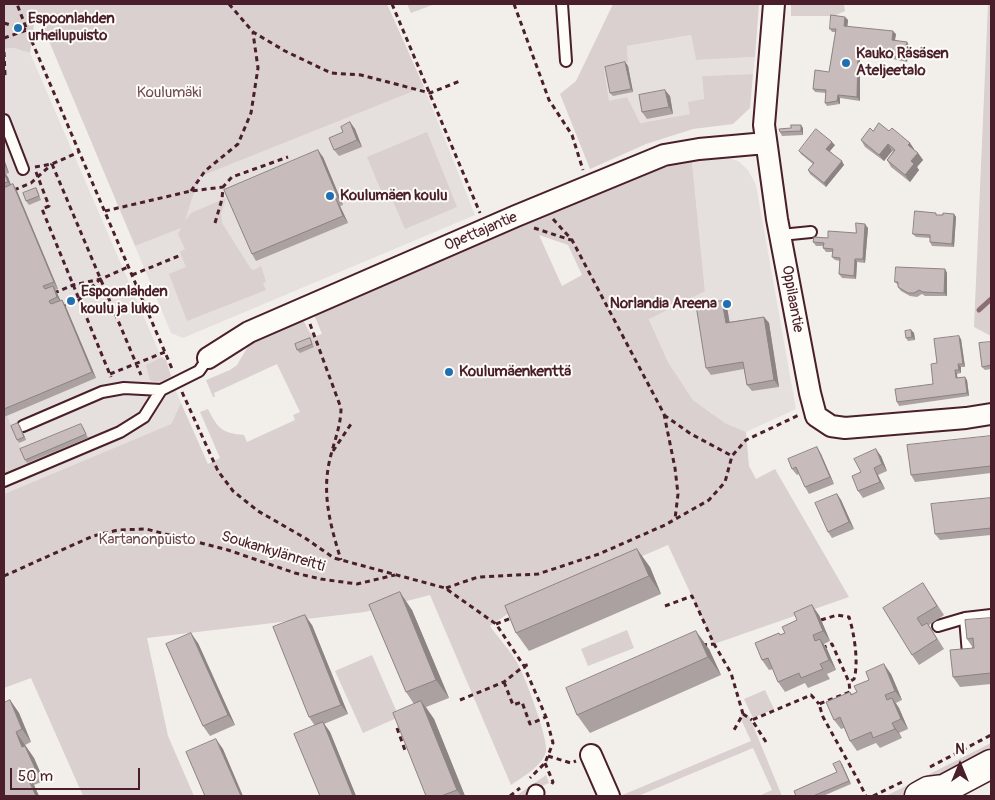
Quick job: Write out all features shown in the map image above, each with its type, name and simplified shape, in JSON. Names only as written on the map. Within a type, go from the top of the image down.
[{"type":"main road","points":[[926,786],[991,764]]},
{"type":"street","name":"Oppilaantie","points":[[774,4],[764,115],[766,143],[801,348],[816,416],[831,426],[845,428],[966,418],[991,414]]},
{"type":"street","name":"Opettajantie","points":[[208,358],[249,332],[509,219],[664,155],[699,149],[766,143]]},
{"type":"street","points":[[591,755],[608,796]]},
{"type":"lane","points":[[562,4],[566,61]]},
{"type":"lane","points":[[4,120],[28,168]]},
{"type":"lane","points":[[781,235],[811,232]]},
{"type":"lane","points":[[23,426],[102,392],[124,388],[161,390],[199,371],[208,358]]},
{"type":"lane","points":[[4,480],[120,432],[144,417],[161,390]]},
{"type":"lane","points":[[938,626],[965,618],[991,616]]},
{"type":"lane","points":[[965,618],[968,654]]},
{"type":"path","points":[[17,4],[128,267],[218,471],[233,490],[258,511],[334,558],[445,588],[496,624],[524,666],[546,717],[553,743],[548,756],[571,763],[591,755]]},
{"type":"path","points":[[229,4],[253,32],[285,51],[331,73],[361,75],[430,93],[460,81]]},
{"type":"path","points":[[392,4],[487,229]]},
{"type":"path","points":[[514,4],[549,100],[572,135],[584,175]]},
{"type":"path","points":[[4,23],[27,30]]},
{"type":"path","points":[[4,38],[27,30]]},
{"type":"path","points":[[191,191],[205,171],[238,144],[251,113],[258,68],[253,32]]},
{"type":"path","points":[[4,52],[6,74],[4,79]]},
{"type":"path","points":[[79,152],[52,164],[146,389]]},
{"type":"path","points":[[215,223],[223,188],[232,177],[288,157]]},
{"type":"path","points":[[28,168],[49,206],[42,209],[116,389]]},
{"type":"path","points":[[105,211],[191,191],[223,188]]},
{"type":"path","points":[[541,206],[572,240],[664,414],[675,468],[678,494],[675,520]]},
{"type":"path","points":[[509,219],[572,240]]},
{"type":"path","points":[[534,234],[535,228]]},
{"type":"path","points":[[132,275],[181,254]]},
{"type":"path","points":[[49,295],[73,285],[101,279],[128,267]]},
{"type":"path","points":[[55,309],[79,300],[101,279]]},
{"type":"path","points":[[310,325],[341,408],[341,419],[328,470],[328,509],[341,560]]},
{"type":"path","points":[[110,374],[165,352]]},
{"type":"path","points":[[445,588],[478,577],[538,574],[599,554],[675,520],[709,500],[725,482],[732,456],[746,440],[799,415],[802,408]]},
{"type":"path","points":[[664,414],[691,434],[732,456]]},
{"type":"path","points":[[332,453],[351,424]]},
{"type":"path","name":"Soukankylänreitti","points":[[4,576],[93,536],[118,530],[146,529],[228,550],[295,573],[321,579],[357,584],[397,574]]},
{"type":"path","points":[[665,606],[692,596],[714,644],[731,674],[743,714],[752,720],[766,742]]},
{"type":"path","points":[[496,624],[522,613]]},
{"type":"path","points":[[821,620],[837,615],[849,617],[855,644],[856,673],[854,679],[849,682]]},
{"type":"path","points":[[699,646],[714,644]]},
{"type":"path","points":[[821,648],[832,644],[849,682],[850,692],[854,701]]},
{"type":"path","points":[[460,700],[504,682],[524,666],[530,664]]},
{"type":"path","points":[[504,682],[513,705],[522,702],[530,724],[546,717]]},
{"type":"path","points":[[819,704],[850,692]]},
{"type":"path","points":[[752,720],[811,695],[819,704],[823,717],[866,796]]},
{"type":"path","points":[[734,730],[743,714]]},
{"type":"path","points":[[397,728],[406,753]]},
{"type":"path","points":[[874,796],[926,786],[991,735]]},
{"type":"path","points":[[545,763],[554,782],[552,786]]},
{"type":"shaded area","points":[[691,35],[696,60],[755,57],[753,74],[702,76],[704,100],[690,114],[639,123],[627,97],[609,102],[604,67],[628,62],[627,46]]},
{"type":"shaded area","name":"Espoonlahden koulu ja lukio","points":[[14,48],[30,53],[181,403],[171,424],[4,494],[4,49]]},
{"type":"shaded area","name":"Koulumäen koulu","points":[[424,87],[475,215],[183,338],[171,333],[135,246],[183,227],[199,177]]},
{"type":"shaded area","name":"Norlandia Areena","points":[[729,158],[738,161],[748,170],[756,185],[796,409],[746,432],[725,423],[693,400],[668,362],[649,318],[705,290],[692,162]]},
{"type":"green space","name":"Koulumäki","points":[[4,4],[387,4],[424,87],[199,177],[185,221],[191,213],[226,198],[221,214],[222,223],[251,269],[254,270],[261,266],[266,282],[263,283],[266,290],[187,321],[169,274],[186,267],[180,252],[185,249],[178,234],[181,228],[135,246],[36,10],[30,53],[14,48],[4,49]]},
{"type":"green space","points":[[407,4],[435,4],[411,13]]},
{"type":"green space","points":[[613,4],[759,4],[755,57],[696,60],[691,35],[627,46],[628,62],[604,68],[609,101],[627,97],[640,123],[690,114],[688,102],[704,99],[702,76],[753,74],[750,108],[733,124],[693,129],[646,144],[590,169],[560,94],[576,81]]},
{"type":"green space","points":[[791,4],[844,4],[845,11],[834,16],[791,16]]},
{"type":"green space","points":[[988,4],[991,4],[991,336],[974,327]]},
{"type":"green space","points":[[427,132],[457,207],[405,229],[392,199],[382,193],[367,157]]},
{"type":"green space","name":"Kartanonpuisto","points":[[692,162],[705,291],[649,319],[668,362],[693,400],[725,423],[746,432],[749,466],[756,479],[775,469],[849,597],[714,644],[668,545],[509,613],[490,626],[519,666],[540,722],[546,744],[546,751],[541,762],[511,785],[430,595],[365,612],[147,638],[168,736],[194,796],[83,796],[31,678],[4,688],[4,494],[171,424],[181,403],[208,464],[220,458],[200,412],[208,409],[222,429],[230,433],[244,435],[247,442],[295,420],[293,415],[300,412],[277,364],[214,393],[215,397],[213,397],[206,380],[237,365],[253,338],[302,318],[310,333],[316,336],[322,334],[313,312],[650,170]],"holes":[[[539,235],[568,245],[582,275],[562,286]]]},
{"type":"green space","points":[[162,357],[166,360],[171,376],[158,382],[150,380],[146,365]]},
{"type":"green space","points":[[7,416],[27,463],[4,474],[4,417]]},
{"type":"green space","points":[[627,630],[634,648],[588,666],[581,649]]},
{"type":"green space","points":[[372,655],[399,717],[363,733],[335,671]]},
{"type":"green space","points":[[765,690],[774,709],[753,718],[744,699]]},
{"type":"green space","points":[[749,716],[782,796],[759,796],[772,790],[753,748],[638,796],[620,796],[751,741],[740,717]]},
{"type":"green space","points":[[991,743],[991,759],[909,796],[886,796]]},
{"type":"green space","points":[[546,775],[549,783],[527,792],[529,796],[516,796]]},
{"type":"building","name":"Kauko Räsäsen Ateljeetalo","points":[[831,15],[845,17],[844,26],[893,31],[892,40],[907,42],[904,58],[889,56],[890,53],[873,50],[872,55],[858,54],[857,97],[838,95],[837,101],[825,103],[826,90],[813,89],[815,70],[829,72],[836,29],[830,29]]},
{"type":"building","points":[[625,62],[631,89],[610,93],[605,67]]},
{"type":"building","points":[[665,90],[669,107],[642,112],[639,95]]},
{"type":"building","points":[[350,122],[357,140],[334,150],[329,138],[343,132],[341,127]]},
{"type":"building","points":[[879,123],[889,131],[892,128],[910,143],[908,145],[918,153],[911,161],[914,164],[905,175],[887,160],[895,150],[888,144],[879,155],[861,140],[870,128],[873,131]]},
{"type":"building","points":[[791,125],[801,125],[801,131],[780,132],[779,129],[791,128]]},
{"type":"building","points":[[816,129],[832,142],[826,149],[842,161],[824,183],[808,170],[814,163],[799,151]]},
{"type":"building","points":[[318,150],[338,198],[336,199],[343,216],[252,254],[224,190]]},
{"type":"building","points":[[4,173],[8,182],[4,183]]},
{"type":"building","points":[[13,184],[54,282],[43,286],[45,289],[53,286],[57,297],[49,301],[51,304],[62,300],[92,372],[4,409],[4,188]]},
{"type":"building","points":[[36,188],[39,196],[26,201],[23,193]]},
{"type":"building","points":[[915,211],[936,213],[936,215],[943,215],[943,213],[954,214],[952,244],[930,242],[930,235],[913,234]]},
{"type":"building","points":[[856,223],[865,224],[863,259],[855,259],[854,276],[839,274],[840,258],[832,257],[833,249],[823,248],[824,243],[813,242],[814,237],[828,238],[828,231],[856,233]]},
{"type":"building","points":[[896,267],[945,269],[944,293],[923,292],[919,290],[914,293],[908,293],[898,287],[898,282],[895,282]]},
{"type":"building","points":[[722,301],[726,323],[764,317],[774,380],[747,385],[743,362],[706,368],[696,305]]},
{"type":"building","points":[[911,330],[912,337],[906,338],[905,331]]},
{"type":"building","points":[[959,336],[963,364],[958,364],[959,370],[955,370],[956,378],[965,377],[967,393],[897,402],[895,389],[933,384],[931,364],[937,363],[934,339]]},
{"type":"building","points":[[310,338],[312,344],[297,350],[295,344]]},
{"type":"building","points":[[991,342],[991,365],[982,367],[979,343]]},
{"type":"building","points":[[18,423],[24,437],[17,440],[11,426]]},
{"type":"building","points":[[81,424],[86,434],[25,460],[20,449]]},
{"type":"building","points":[[991,436],[991,466],[911,475],[907,445]]},
{"type":"building","points":[[817,447],[830,477],[805,487],[796,467],[792,469],[788,459]]},
{"type":"building","points":[[876,449],[882,464],[874,468],[880,482],[858,491],[852,476],[861,472],[854,459]]},
{"type":"building","points":[[837,494],[849,522],[828,532],[815,503]]},
{"type":"building","points":[[991,498],[991,528],[935,534],[931,504]]},
{"type":"building","points":[[637,549],[649,576],[516,633],[505,606]]},
{"type":"building","points":[[923,583],[937,606],[917,618],[922,626],[927,623],[937,639],[912,655],[883,608]]},
{"type":"building","points":[[400,592],[436,680],[406,692],[369,605]]},
{"type":"building","points":[[812,605],[823,631],[813,635],[815,641],[820,639],[829,660],[820,664],[823,669],[801,678],[799,673],[778,682],[768,658],[762,660],[755,643],[779,633],[780,635],[785,633],[782,627],[797,620],[794,613]]},
{"type":"building","points":[[305,615],[341,705],[309,717],[273,627]]},
{"type":"building","points":[[991,618],[991,673],[953,677],[950,650],[974,648],[973,638],[967,639],[965,620]]},
{"type":"building","points":[[696,631],[708,657],[577,715],[566,688]]},
{"type":"building","points":[[191,633],[228,715],[203,726],[166,644]]},
{"type":"building","points":[[884,664],[895,691],[885,695],[887,700],[892,698],[901,719],[892,723],[895,729],[873,738],[871,732],[850,741],[840,717],[834,720],[826,702],[850,692],[851,695],[857,692],[854,686],[869,680],[866,672]]},
{"type":"building","points":[[10,700],[22,729],[16,732],[22,747],[25,746],[35,768],[25,772],[36,796],[4,796],[4,703]]},
{"type":"building","points":[[421,701],[457,790],[441,796],[426,796],[393,713]]},
{"type":"building","points":[[323,722],[353,796],[320,796],[294,734]]},
{"type":"building","points":[[216,739],[241,796],[205,796],[186,752]]},
{"type":"building","points":[[840,761],[849,781],[813,796],[796,796],[794,791],[837,772],[833,764]]},
{"type":"waterway","points":[[979,310],[991,299]]},
{"type":"place","name":"Espoonlahden urheilupuisto","points":[[18,28]]},
{"type":"place","name":"Kauko Räsäsen Ateljeetalo","points":[[846,63]]},
{"type":"place","name":"Koulumäen koulu","points":[[330,196]]},
{"type":"place","name":"Espoonlahden koulu ja lukio","points":[[71,301]]},
{"type":"place","name":"Norlandia Areena","points":[[727,304]]},
{"type":"place","name":"Koulumäenkenttä","points":[[449,372]]}]
